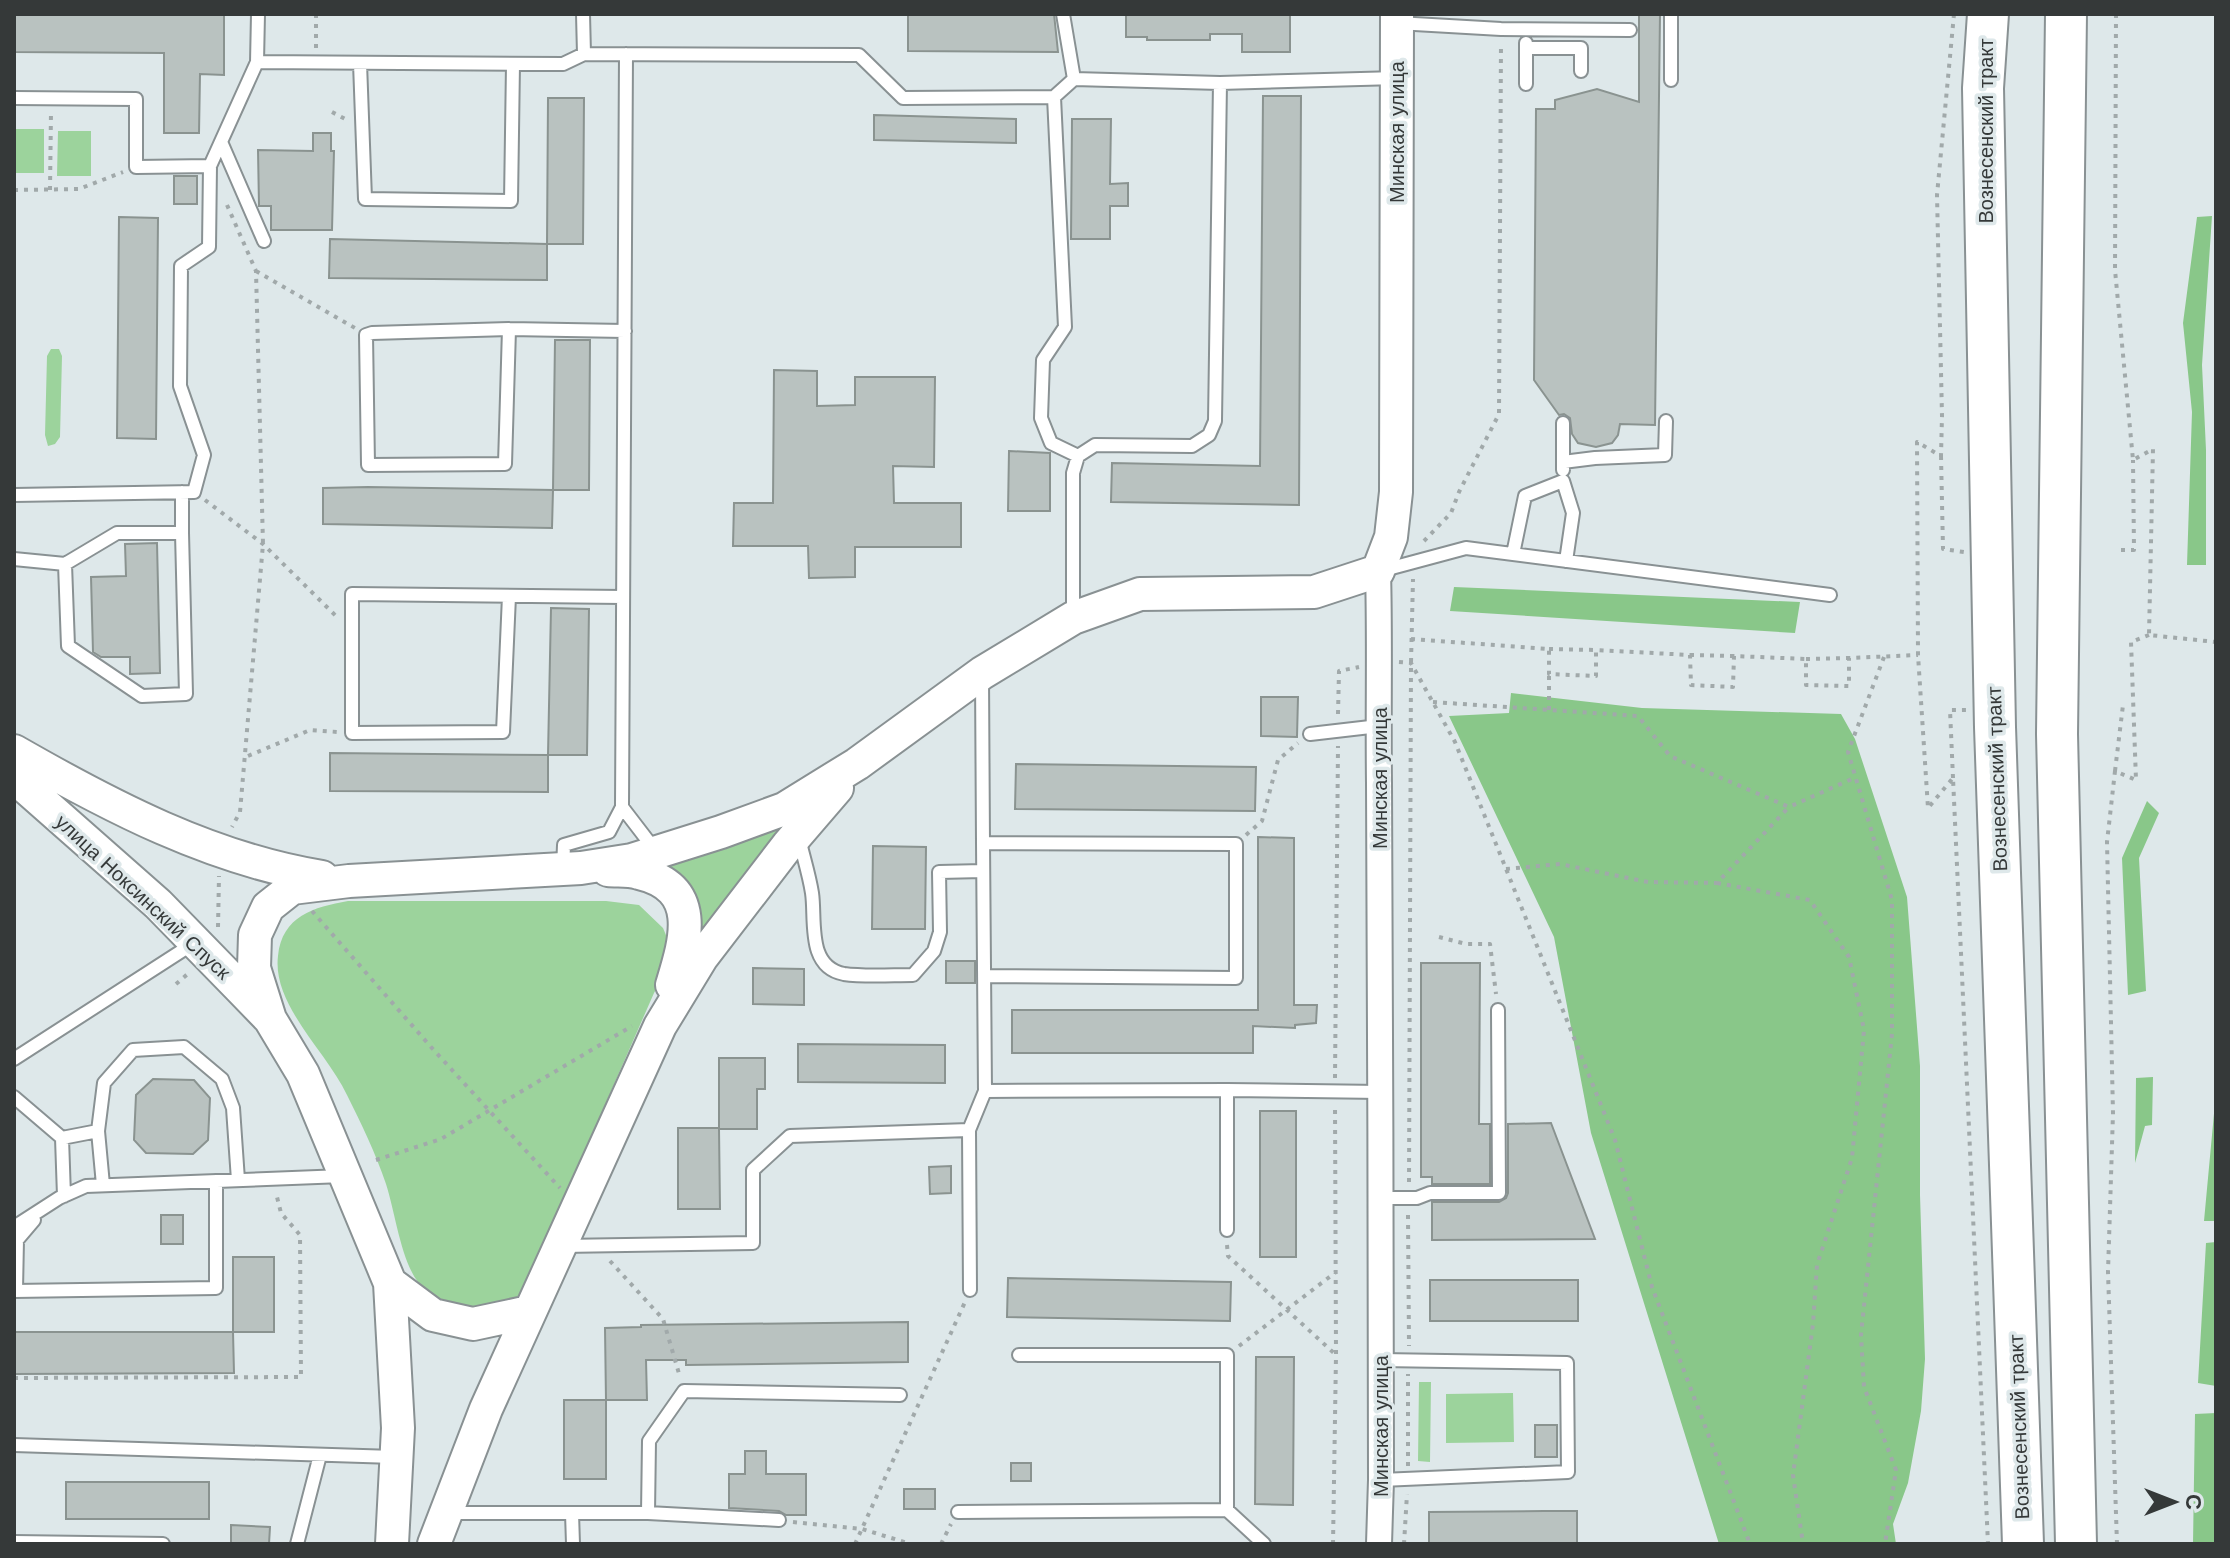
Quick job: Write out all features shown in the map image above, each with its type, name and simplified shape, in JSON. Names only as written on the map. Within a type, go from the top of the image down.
[{"type":"main road","name":"Вознесенский тракт","points":[[1988,14],[1983,88],[1995,727],[2023,1544]]},
{"type":"main road","points":[[2066,14],[2057,734],[2076,1544]]},
{"type":"street","name":"Минская улица","points":[[1379,1544],[1381,661],[1378,571],[1391,537],[1396,492],[1397,18]]},
{"type":"street","name":"улица Ноксинский Спуск","points":[[392,1544],[398,1428],[390,1283],[303,1074],[270,1019],[254,968],[255,935],[268,907],[292,888],[349,881],[572,868],[632,860],[784,809],[857,764],[982,673],[1073,618],[1140,594],[1314,592],[1378,571]]},
{"type":"street","name":"улица Ноксинский Спуск","points":[[14,751],[71,784],[167,831],[283,870],[349,881]]},
{"type":"street","name":"улица Ноксинский Спуск","points":[[647,1025],[857,764]]},
{"type":"street","name":"улица Ноксинский Спуск","points":[[14,777],[158,904],[270,1019]]},
{"type":"street","name":"улица Ноксинский Спуск","points":[[434,1544],[486,1409],[577,1207],[647,1025],[683,948],[686,923],[682,904],[666,883],[638,872],[572,868]]},
{"type":"street","points":[[390,1283],[433,1315],[473,1324],[529,1312]]},
{"type":"lane","points":[[65,564],[68,646],[142,696],[186,694],[182,533],[188,492],[204,455],[180,386],[181,266],[209,247],[210,166],[257,62],[258,14]]},
{"type":"lane","points":[[583,14],[584,54]]},
{"type":"lane","points":[[1063,14],[1074,79]]},
{"type":"lane","points":[[1397,18],[1501,29],[1627,30],[1623,14]]},
{"type":"lane","points":[[1671,14],[1671,80]]},
{"type":"lane","points":[[1526,29],[1526,84]]},
{"type":"lane","points":[[1526,48],[1581,48],[1581,71]]},
{"type":"lane","points":[[257,62],[563,64],[584,54],[859,55],[903,98],[1054,97],[1074,79],[1220,83],[1397,78]]},
{"type":"lane","points":[[572,868],[564,845],[609,832],[622,807],[626,54]]},
{"type":"lane","points":[[360,63],[365,199],[511,201],[513,64]]},
{"type":"lane","points":[[1073,618],[1073,473],[1078,456],[1095,445],[1192,446],[1209,435],[1215,421],[1220,83]]},
{"type":"lane","points":[[1054,97],[1065,327],[1043,360],[1041,418],[1051,443],[1078,456]]},
{"type":"lane","points":[[14,98],[136,99],[136,167],[210,166]]},
{"type":"lane","points":[[221,142],[264,241]]},
{"type":"lane","points":[[509,329],[505,464],[368,465],[366,335],[509,329],[625,331]]},
{"type":"lane","points":[[1563,462],[1665,455],[1666,421]]},
{"type":"lane","points":[[1563,423],[1563,481],[1573,513],[1566,561]]},
{"type":"lane","points":[[1513,554],[1525,496],[1563,481]]},
{"type":"lane","points":[[14,495],[188,492]]},
{"type":"lane","points":[[14,559],[65,564],[117,533],[182,533]]},
{"type":"lane","points":[[1378,571],[1466,548],[1830,595]]},
{"type":"lane","points":[[509,596],[503,732],[352,733],[352,594],[623,597]]},
{"type":"lane","points":[[970,1290],[969,1130],[985,1091],[982,673]]},
{"type":"lane","points":[[1310,734],[1379,726]]},
{"type":"lane","points":[[622,807],[657,852]]},
{"type":"lane","points":[[798,834],[812,894],[814,940],[822,960],[841,974],[913,975],[934,951],[940,932],[939,872],[983,871]]},
{"type":"lane","points":[[983,843],[1236,844],[1236,978],[984,976]]},
{"type":"lane","points":[[14,1059],[201,950]]},
{"type":"lane","points":[[1381,1198],[1412,1198],[1430,1193],[1499,1193],[1498,1010]]},
{"type":"lane","points":[[103,1185],[98,1131],[104,1083],[133,1050],[184,1047],[222,1079],[233,1108],[238,1180]]},
{"type":"lane","points":[[1227,1090],[1227,1230]]},
{"type":"lane","points":[[985,1091],[1381,1092]]},
{"type":"lane","points":[[14,1097],[62,1138],[64,1196]]},
{"type":"lane","points":[[559,1246],[753,1243],[753,1170],[790,1136],[969,1130]]},
{"type":"lane","points":[[62,1138],[98,1131]]},
{"type":"lane","points":[[14,1227],[86,1186],[345,1176]]},
{"type":"lane","points":[[43,1208],[17,1240],[15,1290],[216,1288],[216,1181]]},
{"type":"lane","points":[[1412,1198],[1432,1207]]},
{"type":"lane","points":[[1019,1355],[1227,1355],[1227,1510]]},
{"type":"lane","points":[[1381,1360],[1567,1363],[1568,1472],[1381,1480]]},
{"type":"lane","points":[[648,1513],[649,1441],[684,1391],[900,1395]]},
{"type":"lane","points":[[14,1445],[397,1457]]},
{"type":"lane","points":[[297,1544],[320,1455]]},
{"type":"lane","points":[[958,1512],[1227,1510],[1264,1544]]},
{"type":"lane","points":[[446,1513],[648,1513],[779,1520]]},
{"type":"lane","points":[[572,1513],[573,1544]]},
{"type":"lane","points":[[14,1542],[163,1544]]},
{"type":"path","points":[[316,14],[316,63]]},
{"type":"path","points":[[1954,14],[1937,195],[1941,456],[1943,549],[1965,552]]},
{"type":"path","points":[[2116,14],[2115,270],[2133,460],[2134,550],[2121,550]]},
{"type":"path","points":[[1404,1544],[1408,1480],[1412,1198],[1411,639],[1414,562],[1419,546],[1451,513],[1499,414],[1501,29]]},
{"type":"path","points":[[50,190],[51,98]]},
{"type":"path","points":[[176,984],[201,950],[218,944],[219,849],[240,812],[263,544],[256,271],[210,166]]},
{"type":"path","points":[[14,190],[79,189],[136,167]]},
{"type":"path","points":[[256,271],[366,335]]},
{"type":"path","points":[[1941,456],[1917,442],[1918,655],[1928,808],[1953,778]]},
{"type":"path","points":[[2133,460],[2153,449],[2149,635]]},
{"type":"path","points":[[188,492],[263,544],[352,632]]},
{"type":"path","points":[[2115,771],[2136,780],[2131,642],[2149,635],[2216,642]]},
{"type":"path","points":[[1411,639],[1549,649],[1806,659],[1918,655]]},
{"type":"path","points":[[1549,649],[1549,710]]},
{"type":"path","points":[[1549,674],[1596,676],[1596,650]]},
{"type":"path","points":[[1690,655],[1691,685],[1733,687],[1734,656]]},
{"type":"path","points":[[1884,657],[1848,752],[1892,900],[1892,1034],[1861,1335],[1864,1387],[1896,1470],[1885,1544]]},
{"type":"path","points":[[1806,659],[1806,685],[1849,686],[1849,658]]},
{"type":"path","points":[[1333,1544],[1339,671],[1381,661],[1411,663]]},
{"type":"path","points":[[1411,663],[1455,742],[1615,1140],[1652,1287],[1750,1544]]},
{"type":"path","points":[[1433,702],[1638,716],[1670,756],[1789,807]]},
{"type":"path","points":[[2117,1544],[2108,1272],[2113,1113],[2107,842],[2123,705]]},
{"type":"path","points":[[1970,710],[1950,710],[1988,1544]]},
{"type":"path","points":[[246,756],[310,730],[352,733]]},
{"type":"path","points":[[1236,844],[1262,821],[1278,760],[1310,734]]},
{"type":"path","points":[[1717,883],[1789,807],[1855,777]]},
{"type":"path","points":[[1506,869],[1560,864],[1648,882],[1717,883],[1810,900],[1849,957],[1864,1030],[1852,1158],[1817,1265],[1813,1324],[1793,1475],[1803,1544]]},
{"type":"path","points":[[292,888],[577,1207]]},
{"type":"path","points":[[1439,937],[1466,944],[1490,944],[1498,1010]]},
{"type":"path","points":[[376,1160],[441,1139],[647,1025]]},
{"type":"path","points":[[14,1378],[301,1377],[300,1235],[281,1213],[273,1179]]},
{"type":"path","points":[[1227,1230],[1228,1256],[1336,1355]]},
{"type":"path","points":[[596,1245],[663,1319],[684,1391]]},
{"type":"path","points":[[1227,1355],[1336,1272]]},
{"type":"path","points":[[855,1544],[970,1290]]},
{"type":"path","points":[[779,1520],[862,1529],[911,1544]]},
{"type":"green space","points":[[14,129],[44,129],[44,173],[14,173]]},
{"type":"green space","points":[[58,131],[91,131],[91,176],[57,176]]},
{"type":"green space","points":[[2212,216],[2202,365],[2206,565],[2187,565],[2192,412],[2183,323],[2197,217]]},
{"type":"green space","points":[[51,349],[59,349],[62,356],[60,437],[55,444],[48,446],[45,435],[47,356]]},
{"type":"green space","points":[[1454,587],[1800,602],[1795,633],[1450,611]]},
{"type":"green space","points":[[1511,693],[1642,708],[1841,714],[1855,739],[1907,897],[1920,1066],[1925,1359],[1921,1411],[1908,1483],[1893,1524],[1896,1544],[1719,1544],[1591,1133],[1554,937],[1449,716],[1509,713]]},
{"type":"green space","points":[[2147,801],[2159,813],[2139,858],[2146,991],[2128,995],[2122,858]]},
{"type":"green space","points":[[794,818],[689,962],[653,867],[764,834]]},
{"type":"green space","points":[[348,901],[606,901],[639,905],[663,928],[671,947],[669,965],[524,1290],[500,1310],[485,1312],[451,1305],[431,1294],[418,1282],[407,1261],[386,1184],[363,1128],[338,1079],[283,992],[278,974],[278,956],[286,931],[312,910]]},
{"type":"green space","points":[[2153,1077],[2152,1125],[2145,1126],[2135,1163],[2136,1078]]},
{"type":"green space","points":[[2216,1092],[2216,1221],[2204,1221]]},
{"type":"green space","points":[[2216,1242],[2216,1386],[2198,1383],[2206,1243]]},
{"type":"green space","points":[[1419,1382],[1431,1382],[1430,1462],[1418,1461]]},
{"type":"green space","points":[[1513,1393],[1514,1442],[1446,1443],[1446,1394]]},
{"type":"green space","points":[[2216,1413],[2216,1544],[2193,1544],[2195,1414]]},
{"type":"building","points":[[14,14],[224,14],[224,75],[200,74],[199,133],[164,133],[164,53],[14,52]]},
{"type":"building","points":[[908,14],[1054,14],[1058,52],[908,51]]},
{"type":"building","points":[[1126,14],[1290,14],[1290,52],[1242,52],[1242,34],[1210,34],[1210,40],[1126,37]]},
{"type":"building","points":[[1639,14],[1660,14],[1655,425],[1620,424],[1618,435],[1612,443],[1596,447],[1578,443],[1572,434],[1570,418],[1559,415],[1534,380],[1536,109],[1555,109],[1555,100],[1597,89],[1639,102]]},
{"type":"building","points":[[1263,96],[1301,96],[1299,505],[1111,502],[1112,463],[1260,466]]},
{"type":"building","points":[[548,98],[584,98],[583,244],[547,244]]},
{"type":"building","points":[[874,115],[1016,119],[1016,143],[874,140]]},
{"type":"building","points":[[1072,119],[1111,119],[1110,184],[1128,183],[1128,206],[1110,206],[1110,239],[1071,239]]},
{"type":"building","points":[[313,133],[331,133],[331,151],[334,151],[332,230],[271,230],[271,206],[259,206],[258,150],[313,151]]},
{"type":"building","points":[[174,176],[197,176],[197,204],[174,204]]},
{"type":"building","points":[[119,217],[158,218],[156,439],[117,438]]},
{"type":"building","points":[[330,239],[547,244],[547,280],[329,278]]},
{"type":"building","points":[[555,340],[590,340],[589,490],[553,490]]},
{"type":"building","points":[[774,370],[817,371],[817,406],[855,405],[855,377],[935,377],[934,467],[893,466],[894,503],[961,503],[961,547],[855,547],[855,577],[809,578],[808,546],[733,546],[734,503],[773,503]]},
{"type":"building","points":[[1009,451],[1050,453],[1050,511],[1008,511]]},
{"type":"building","points":[[323,488],[553,490],[552,528],[323,524]]},
{"type":"building","points":[[157,543],[160,673],[130,674],[130,657],[101,657],[93,652],[91,577],[126,576],[125,544]]},
{"type":"building","points":[[551,608],[589,609],[587,755],[548,755]]},
{"type":"building","points":[[1261,697],[1298,697],[1297,737],[1261,736]]},
{"type":"building","points":[[330,753],[548,755],[548,792],[330,791]]},
{"type":"building","points":[[1016,764],[1256,767],[1255,811],[1015,809]]},
{"type":"building","points":[[1258,837],[1294,838],[1294,1005],[1317,1005],[1316,1023],[1295,1025],[1295,1028],[1253,1026],[1253,1053],[1012,1053],[1012,1010],[1258,1010]]},
{"type":"building","points":[[873,846],[926,847],[925,929],[872,929]]},
{"type":"building","points":[[946,961],[975,961],[975,983],[946,983]]},
{"type":"building","points":[[1421,963],[1480,963],[1479,1124],[1490,1124],[1490,1184],[1432,1184],[1432,1177],[1421,1177]]},
{"type":"building","points":[[753,968],[804,969],[804,1005],[753,1004]]},
{"type":"building","points":[[798,1044],[945,1045],[945,1083],[798,1082]]},
{"type":"building","points":[[719,1058],[765,1058],[765,1089],[757,1089],[757,1129],[719,1129],[720,1209],[678,1209],[678,1128],[719,1128]]},
{"type":"building","points":[[153,1079],[194,1080],[210,1098],[208,1140],[193,1154],[146,1153],[134,1140],[136,1095]]},
{"type":"building","points":[[1260,1111],[1296,1111],[1296,1257],[1260,1257]]},
{"type":"building","points":[[1551,1123],[1595,1239],[1432,1240],[1432,1202],[1499,1202],[1506,1198],[1508,1124]]},
{"type":"building","points":[[951,1166],[951,1193],[930,1194],[929,1167]]},
{"type":"building","points":[[161,1215],[183,1215],[183,1244],[161,1244]]},
{"type":"building","points":[[233,1257],[274,1257],[274,1332],[233,1332]]},
{"type":"building","points":[[1008,1278],[1231,1282],[1230,1321],[1007,1317]]},
{"type":"building","points":[[1430,1280],[1578,1280],[1578,1321],[1430,1321]]},
{"type":"building","points":[[908,1322],[908,1362],[686,1365],[686,1360],[646,1360],[647,1400],[606,1400],[605,1328]]},
{"type":"building","points":[[14,1332],[233,1332],[234,1373],[14,1374]]},
{"type":"building","points":[[1256,1357],[1294,1357],[1293,1505],[1255,1504]]},
{"type":"building","points":[[564,1400],[606,1400],[606,1479],[564,1479]]},
{"type":"building","points":[[1535,1425],[1557,1425],[1557,1457],[1535,1457]]},
{"type":"building","points":[[745,1451],[766,1451],[766,1474],[806,1474],[806,1515],[729,1508],[729,1474],[745,1474]]},
{"type":"building","points":[[1011,1463],[1031,1463],[1031,1481],[1011,1481]]},
{"type":"building","points":[[66,1482],[209,1482],[209,1519],[66,1519]]},
{"type":"building","points":[[904,1489],[935,1489],[935,1509],[904,1509]]},
{"type":"building","points":[[1577,1511],[1577,1544],[1429,1544],[1429,1512]]},
{"type":"building","points":[[231,1525],[270,1527],[269,1544],[231,1544]]}]
